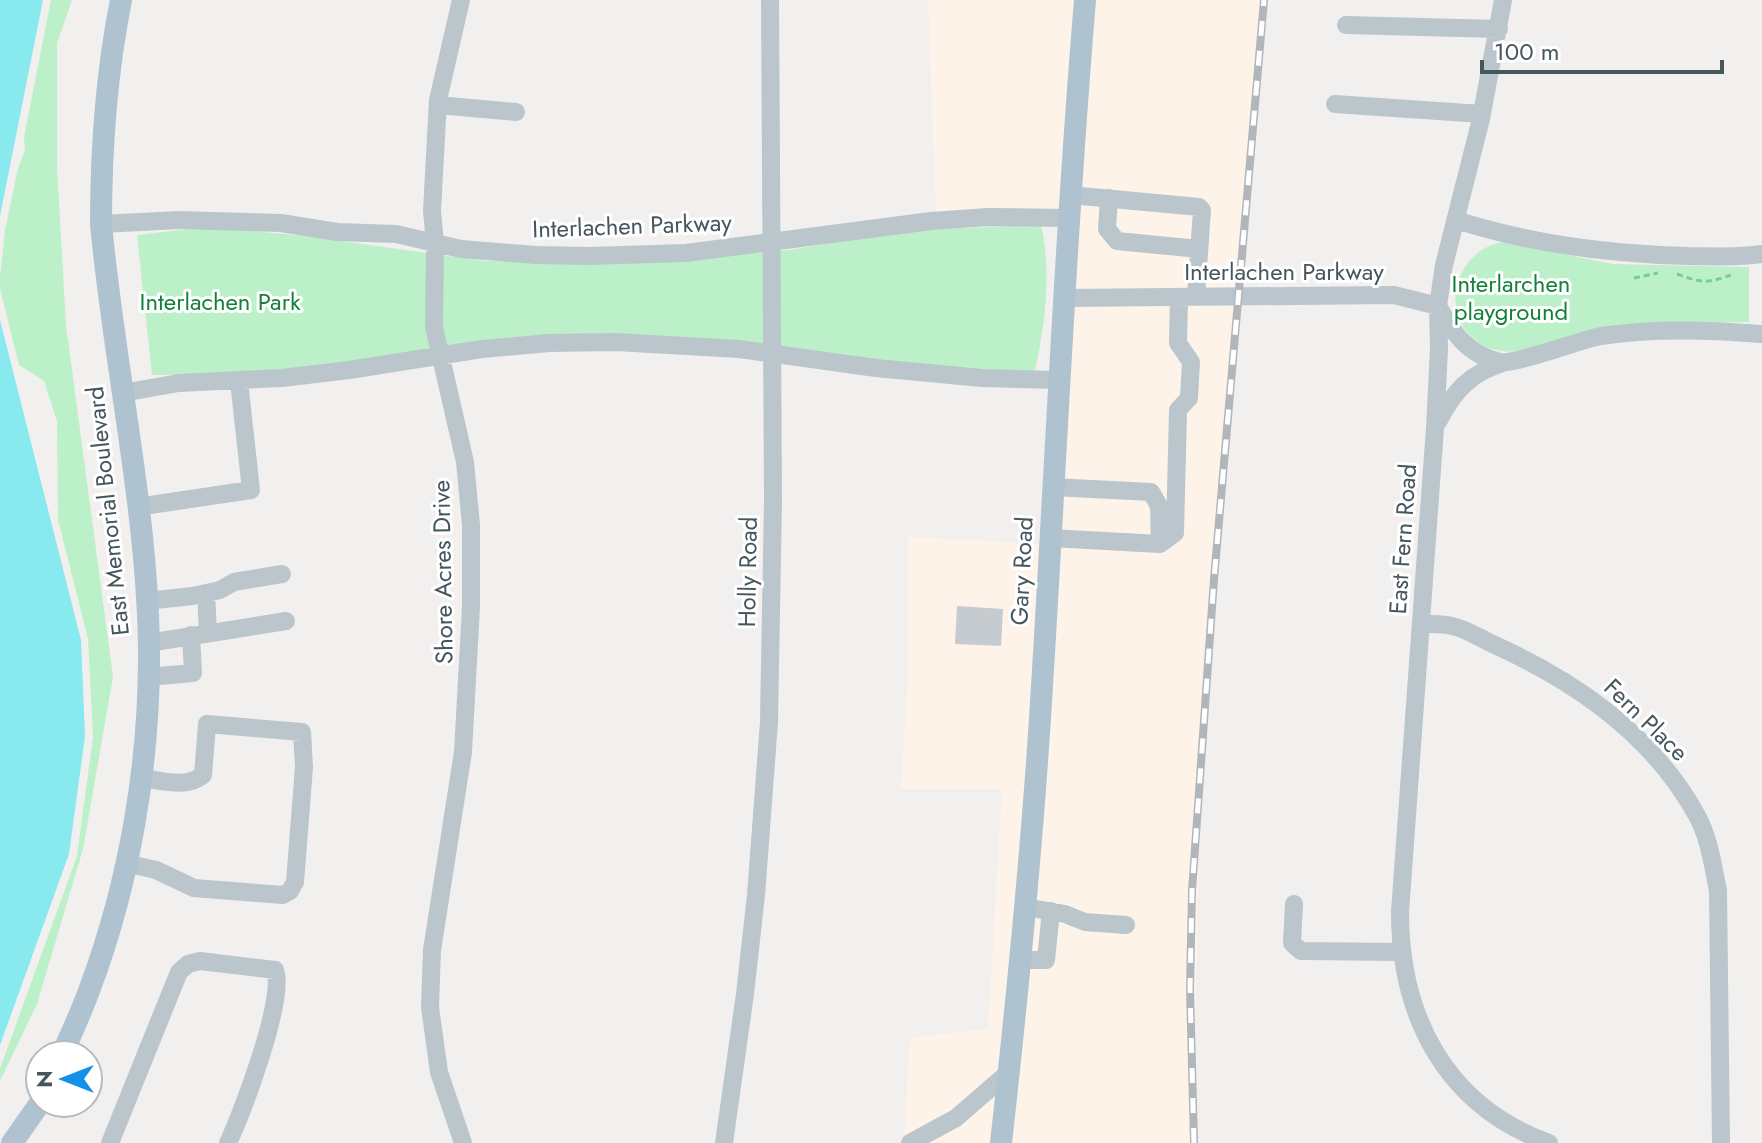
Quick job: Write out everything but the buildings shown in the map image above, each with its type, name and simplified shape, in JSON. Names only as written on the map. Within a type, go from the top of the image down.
[{"type":"main road","name":"East Memorial Boulevard","points":[[69,1039],[90,988],[125,863],[141,778],[148,677],[146,601],[137,507],[101,224],[101,166],[107,84],[121,0]]},
{"type":"main road","name":"Gary Road","points":[[1001,1143],[1025,907],[1042,688],[1068,218],[1085,0]]},
{"type":"main road","points":[[12,1143],[29,1119]]},
{"type":"main road","points":[[22,1143],[32,1119]]},
{"type":"main road","points":[[31,1143],[35,1119]]},
{"type":"street","name":"Shore Acres Drive","points":[[461,0],[438,105],[432,211],[435,243],[434,327],[465,462],[471,525],[471,607],[463,752],[432,950],[430,1007],[439,1072],[463,1143]]},
{"type":"street","name":"Holly Road","points":[[724,1143],[745,994],[768,736],[773,585],[770,0]]},
{"type":"street","name":"East Fern Road","points":[[1503,0],[1482,114],[1444,265],[1438,306],[1435,428],[1400,912],[1401,952],[1405,981],[1415,1013],[1430,1043],[1452,1075],[1474,1101],[1549,1143]]},
{"type":"street","points":[[1346,25],[1499,29]]},
{"type":"street","points":[[1335,104],[1482,114]]},
{"type":"street","points":[[438,105],[516,112]]},
{"type":"street","points":[[1050,538],[1160,544],[1175,533],[1178,410],[1189,398],[1191,362],[1178,343],[1199,249],[1202,210],[1199,207],[1070,195]]},
{"type":"street","points":[[1109,198],[1107,229],[1117,241],[1199,249]]},
{"type":"street","name":"Interlachen Parkway","points":[[101,224],[179,220],[281,223],[337,232],[396,234],[461,249],[589,256],[686,253],[931,221],[988,217],[1068,218]]},
{"type":"street","points":[[1456,220],[1496,232],[1629,255],[1742,257],[1762,254]]},
{"type":"street","name":"Interlachen Parkway","points":[[1064,298],[1394,295],[1438,306]]},
{"type":"street","points":[[1438,306],[1452,332],[1474,353],[1503,363]]},
{"type":"street","points":[[1435,428],[1451,397],[1476,373],[1503,363],[1596,337],[1632,332],[1685,329],[1762,334]]},
{"type":"street","points":[[122,393],[179,383],[239,381],[349,370],[439,354],[549,343],[616,342],[679,344],[772,353],[952,376],[1059,380]]},
{"type":"street","points":[[137,507],[251,490],[239,381]]},
{"type":"street","points":[[1053,487],[1151,492],[1159,506],[1160,544]]},
{"type":"street","points":[[146,601],[206,593],[234,582],[282,574]]},
{"type":"street","points":[[148,677],[193,673],[206,593]]},
{"type":"street","points":[[148,643],[286,621]]},
{"type":"street","name":"Fern Place","points":[[1422,624],[1452,625],[1543,667],[1586,695],[1623,726],[1675,779],[1698,817],[1718,891],[1721,1143]]},
{"type":"street","points":[[125,863],[158,870],[194,888],[283,895],[290,891],[295,882],[304,767],[302,732],[207,724],[203,775],[195,781],[184,783],[141,778]]},
{"type":"street","points":[[1294,904],[1292,943],[1301,951],[1401,952]]},
{"type":"street","points":[[1025,907],[1065,914],[1078,921],[1126,925]]},
{"type":"street","points":[[1020,960],[1046,960],[1051,911]]},
{"type":"street","points":[[110,1143],[179,972],[188,964],[200,961],[275,970],[279,980],[266,1039],[228,1143]]},
{"type":"street","points":[[910,1143],[956,1118],[1009,1072]]},
{"type":"path","points":[[1634,278],[1667,273],[1679,274],[1696,282],[1709,282],[1735,273]]},
{"type":"shaded area","points":[[928,0],[1075,0],[1059,209],[936,212]]},
{"type":"shaded area","points":[[1094,0],[1266,0],[1239,290],[1074,290]]},
{"type":"shaded area","points":[[1237,306],[1203,655],[1193,1143],[1010,1143],[1018,1075],[1022,1072],[1018,1069],[1073,307]]},
{"type":"shaded area","points":[[908,537],[1041,544],[1017,900],[1000,1068],[950,1111],[904,1137],[910,1038],[988,1029],[1002,789],[901,789],[908,673]]},
{"type":"shaded area","points":[[997,1093],[991,1143],[927,1143]]},
{"type":"green space","points":[[51,0],[72,0],[57,43],[57,168],[66,325],[113,677],[83,849],[37,1004],[0,1081],[0,1069],[77,856],[93,737],[88,639],[58,520],[57,421],[44,381],[19,365],[0,288],[5,230],[18,168],[25,150],[24,137]]},
{"type":"green space","name":"Interlachen Park","points":[[1041,225],[1046,260],[1046,298],[1035,371],[922,367],[622,338],[233,375],[152,375],[137,235],[208,227],[296,235],[486,261],[607,264],[789,250],[908,230]]},
{"type":"green space","name":"Interlarchen playground","points":[[1502,242],[1613,264],[1749,267],[1749,322],[1673,323],[1508,352],[1489,348],[1466,330],[1458,316],[1455,301],[1457,285],[1472,258]]},
{"type":"water","points":[[0,0],[43,0],[0,216]]},
{"type":"water","points":[[0,320],[81,640],[85,736],[69,854],[0,1045]]},
{"type":"railway","points":[[1194,1143],[1190,989],[1192,891],[1214,579],[1264,0]]}]
